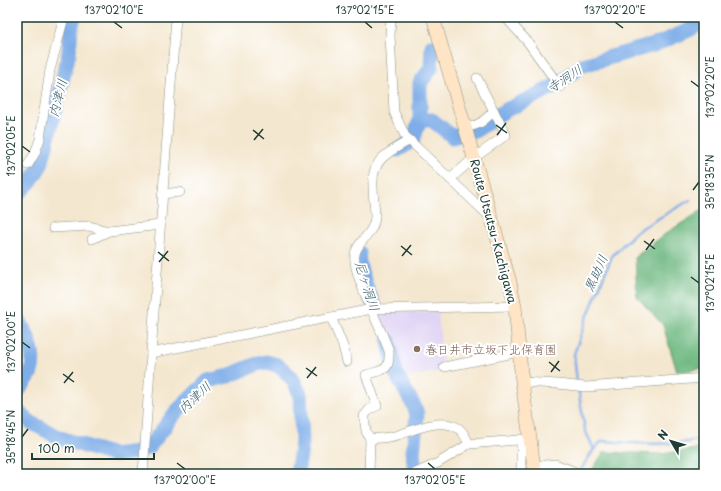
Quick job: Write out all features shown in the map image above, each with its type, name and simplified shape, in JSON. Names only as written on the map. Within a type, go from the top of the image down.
[{"type":"main road","name":"Route Utsutsu-Kachigawa","points":[[433,17],[510,282],[522,382],[525,439],[534,470]]},
{"type":"street","points":[[28,165],[35,153],[40,139],[50,70],[64,17]]},
{"type":"street","points":[[143,474],[162,194],[176,17]]},
{"type":"street","points":[[391,17],[390,36],[394,112],[405,136],[492,220]]},
{"type":"street","points":[[505,17],[527,41],[560,87]]},
{"type":"street","points":[[450,179],[474,158],[506,135],[477,78]]},
{"type":"street","points":[[465,127],[475,126],[494,112]]},
{"type":"street","points":[[369,474],[370,439],[366,431],[364,416],[370,409],[377,406],[366,375],[385,368],[389,363],[389,351],[361,284],[355,254],[374,225],[375,217],[372,178],[378,162],[391,150],[410,140]]},
{"type":"street","points":[[162,194],[180,192]]},
{"type":"street","points":[[92,239],[109,231],[160,225]]},
{"type":"street","points":[[53,228],[89,226],[109,231]]},
{"type":"street","points":[[151,353],[372,309],[514,306]]},
{"type":"street","points":[[331,317],[343,346],[347,362]]},
{"type":"street","points":[[444,368],[519,352]]},
{"type":"street","points":[[522,382],[586,387],[704,378]]},
{"type":"street","points":[[370,439],[390,437],[412,429],[438,424],[456,427],[463,432],[469,444]]},
{"type":"street","points":[[412,474],[438,463],[469,444],[525,439],[521,474]]},
{"type":"street","points":[[534,470],[555,464],[573,471]]},
{"type":"shaded area","name":"春日井市立坂下北保育園","points":[[438,311],[443,370],[400,379],[390,338],[378,312]]},
{"type":"green space","points":[[704,209],[704,368],[677,372],[663,325],[637,297],[635,257],[668,232]]},
{"type":"green space","points":[[704,448],[704,474],[589,474],[604,452],[661,454]]},
{"type":"waterway","name":"内津川","points":[[17,195],[30,182],[41,165],[69,53],[71,28],[74,17]]},
{"type":"waterway","name":"寺洞川","points":[[475,131],[504,111],[551,88],[583,65],[657,44],[689,30],[704,21]]},
{"type":"waterway","name":"尼ヶ洞川","points":[[398,150],[413,140],[420,120],[420,83],[431,68],[432,46]]},
{"type":"waterway","name":"寺洞川","points":[[420,120],[432,120],[453,137],[459,135]]},
{"type":"waterway","name":"黒助川","points":[[577,383],[574,354],[612,256],[637,231],[690,200]]},
{"type":"waterway","name":"尼ヶ洞川","points":[[359,253],[361,273],[375,308]]},
{"type":"waterway","name":"内津川","points":[[17,318],[27,336],[33,358],[33,365],[30,375],[17,393]]},
{"type":"waterway","name":"尼ヶ洞川","points":[[389,341],[396,374],[417,414],[413,453],[415,474]]},
{"type":"waterway","name":"内津川","points":[[17,411],[32,423],[60,438],[113,455],[136,452],[150,446],[176,412],[208,381],[228,376],[257,364],[266,362],[277,365],[285,371],[293,380],[300,394],[302,442],[297,474]]},
{"type":"waterway","points":[[578,388],[585,430],[594,449],[578,474]]},
{"type":"waterway","points":[[594,449],[602,441],[640,444],[669,444],[683,443],[704,437]]},
{"type":"place","name":"春日井市立坂下北保育園","points":[[417,349]]}]
